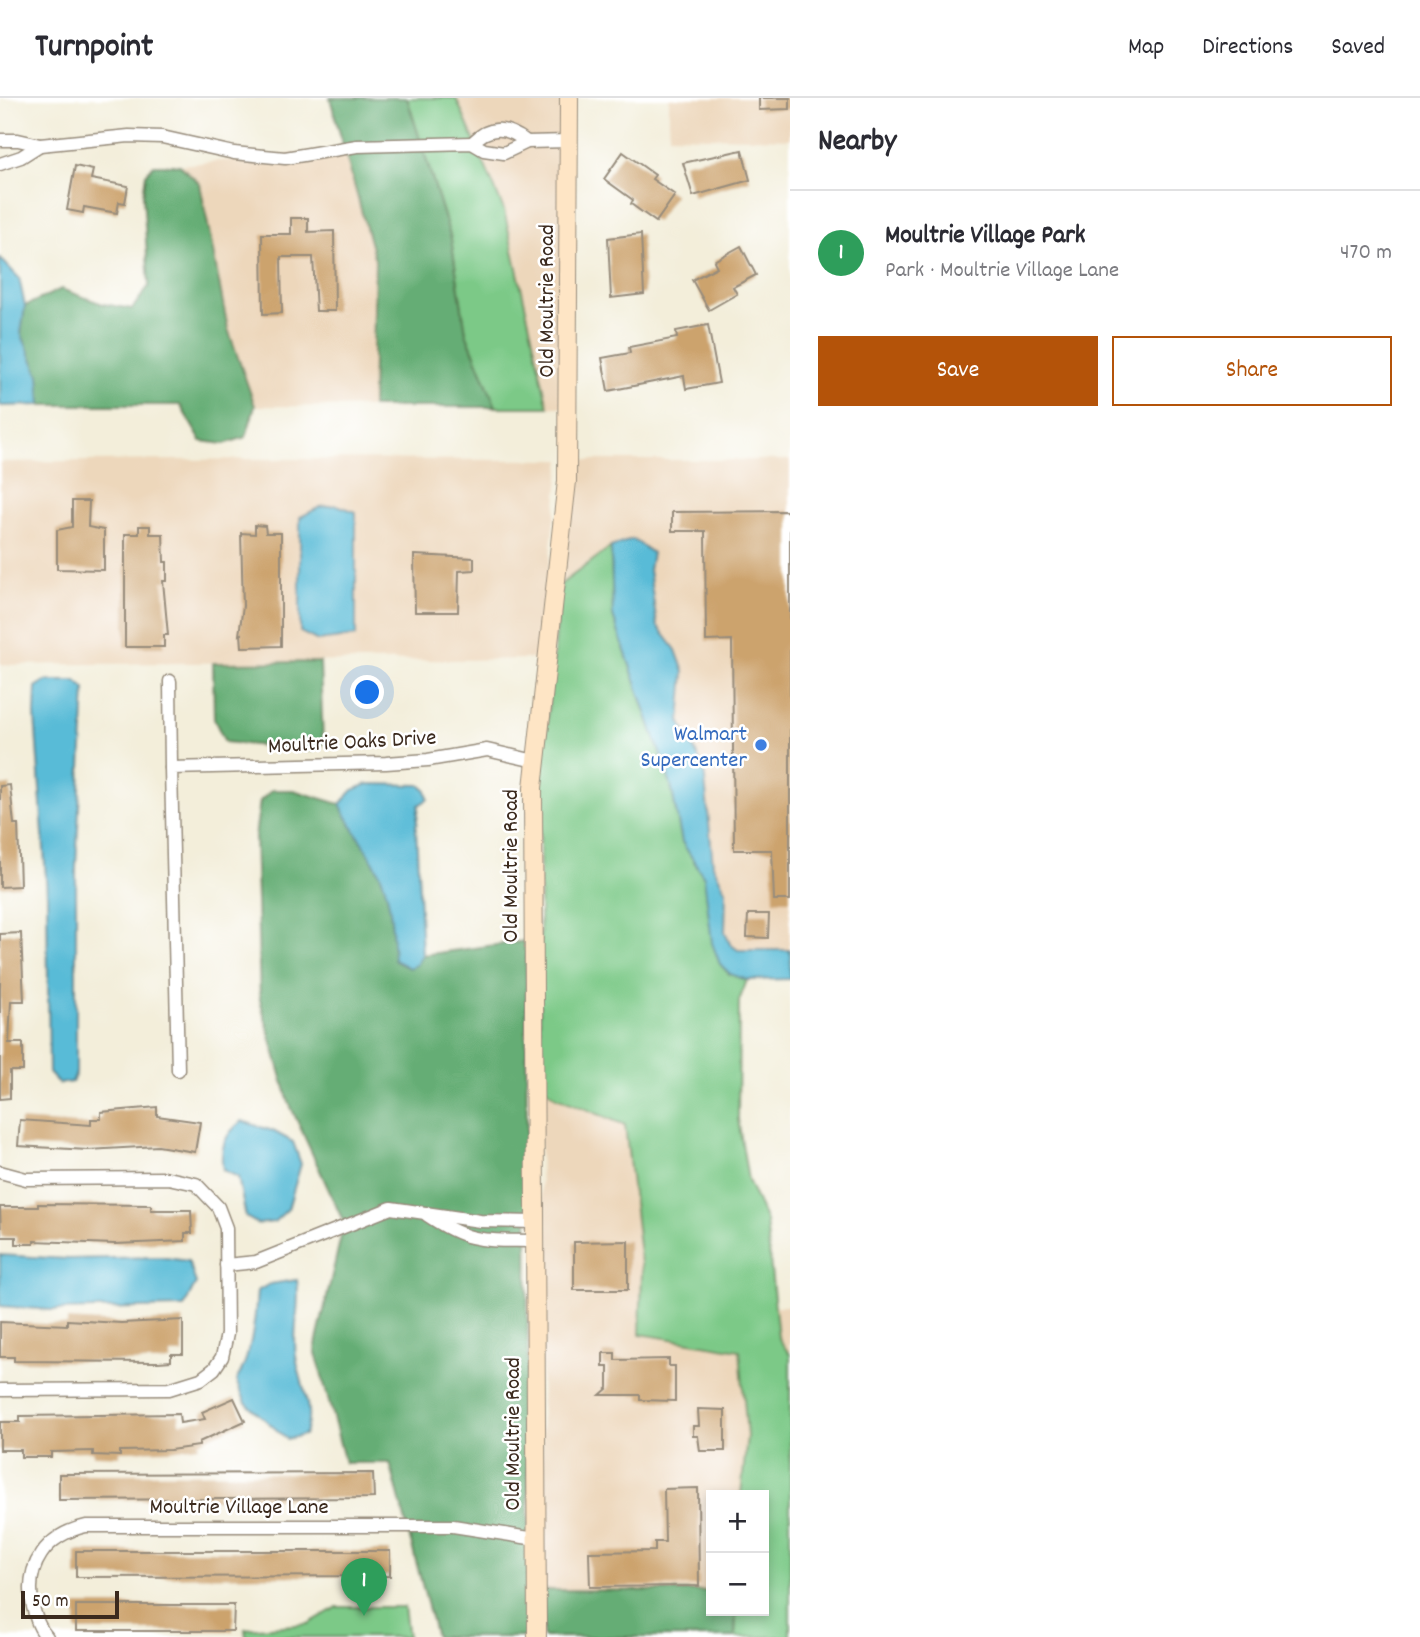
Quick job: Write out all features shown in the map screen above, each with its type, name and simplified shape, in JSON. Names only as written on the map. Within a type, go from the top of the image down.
[{"type":"main road","name":"Old Moultrie Road","points":[[537,1637],[532,844],[535,761],[567,481],[569,98]]},
{"type":"street","points":[[472,143],[482,133],[499,128],[527,142]]},
{"type":"street","points":[[0,164],[40,145],[120,136],[162,137],[243,155],[285,158],[356,146],[472,143],[484,150],[504,153],[527,142],[569,141]]},
{"type":"street","points":[[0,140],[18,139],[40,145]]},
{"type":"street","points":[[170,681],[178,1070]]},
{"type":"street","name":"Moultrie Oaks Drive","points":[[171,768],[408,762],[487,750],[535,761]]},
{"type":"street","points":[[0,1171],[26,1179],[168,1178],[196,1184],[218,1207],[226,1228],[227,1334],[222,1357],[201,1379],[169,1389],[0,1390]]},
{"type":"street","points":[[226,1265],[256,1262],[391,1208],[480,1221],[534,1222]]},
{"type":"street","points":[[426,1214],[456,1234],[479,1240],[534,1241]]},
{"type":"street","name":"Moultrie Village Lane","points":[[47,1637],[36,1619],[31,1599],[34,1566],[50,1541],[66,1531],[86,1526],[453,1526],[536,1539]]},
{"type":"shaded area","points":[[456,98],[563,98],[562,407],[548,407],[504,210]]},
{"type":"shaded area","points":[[669,98],[790,98],[790,139],[669,136]]},
{"type":"shaded area","points":[[345,149],[375,260],[372,407],[255,406],[228,329],[200,184],[180,165]]},
{"type":"shaded area","points":[[561,460],[538,659],[0,665],[0,462]]},
{"type":"shaded area","points":[[574,460],[790,460],[790,950],[738,950],[730,944],[725,932],[726,892],[713,865],[704,769],[680,721],[683,672],[676,650],[657,625],[649,570],[652,553],[633,539],[619,542],[561,584]]},
{"type":"shaded area","points":[[540,1084],[556,1097],[625,1125],[642,1272],[640,1334],[740,1350],[747,1436],[742,1490],[706,1490],[706,1591],[543,1590]]},
{"type":"shaded area","points":[[775,1306],[790,1306],[790,1355],[778,1337]]},
{"type":"green space","points":[[330,98],[407,98],[451,239],[466,333],[496,407],[372,407],[375,260]]},
{"type":"green space","points":[[407,98],[456,98],[504,210],[548,407],[496,407],[466,333],[451,239]]},
{"type":"green space","points":[[154,165],[180,165],[200,184],[228,329],[255,406],[246,437],[224,444],[201,441],[180,405],[41,405],[39,375],[21,333],[25,306],[61,289],[103,304],[132,309],[149,286],[143,195],[146,174]]},
{"type":"green space","points":[[611,547],[613,616],[671,785],[682,842],[704,877],[720,964],[729,974],[747,980],[739,1001],[738,1119],[748,1180],[766,1221],[778,1337],[790,1355],[790,1637],[735,1637],[736,1616],[769,1616],[769,1490],[742,1490],[747,1436],[740,1350],[640,1334],[642,1272],[625,1125],[556,1097],[540,1084],[540,789],[561,584]]},
{"type":"green space","points":[[320,662],[323,744],[312,751],[225,742],[214,719],[213,663]]},
{"type":"green space","points":[[272,790],[293,790],[340,804],[383,880],[391,914],[395,961],[409,968],[416,965],[422,955],[526,941],[529,1637],[436,1637],[390,1463],[345,1463],[315,1349],[344,1223],[289,1103],[260,1000],[255,836],[260,801]]},
{"type":"green space","points":[[543,1590],[706,1591],[706,1616],[736,1616],[735,1637],[543,1637]]},
{"type":"green space","points":[[337,1607],[404,1607],[408,1637],[246,1637],[245,1629],[308,1624]]},
{"type":"water","points":[[0,258],[19,278],[25,306],[21,333],[39,375],[41,405],[0,406]]},
{"type":"water","points":[[337,505],[356,512],[356,636],[318,641],[300,632],[300,517],[320,507]]},
{"type":"water","points":[[633,539],[652,553],[649,570],[657,625],[676,650],[684,672],[680,721],[704,769],[713,865],[726,892],[725,932],[730,944],[738,950],[790,950],[790,979],[747,980],[730,974],[720,964],[712,943],[704,877],[682,842],[671,785],[613,616],[611,547]]},
{"type":"water","points":[[45,681],[76,681],[85,689],[76,867],[76,1073],[72,1082],[59,1084],[49,1073],[47,894],[35,715],[36,687]]},
{"type":"water","points":[[368,784],[420,785],[426,790],[428,799],[419,805],[416,827],[422,955],[416,965],[409,968],[394,960],[390,914],[383,880],[340,804],[353,790]]},
{"type":"water","points":[[242,1121],[273,1131],[293,1142],[301,1164],[288,1209],[274,1222],[258,1224],[246,1217],[238,1177],[223,1170],[225,1142],[231,1131]]},
{"type":"water","points":[[0,1255],[68,1259],[159,1257],[188,1261],[196,1283],[184,1307],[51,1310],[0,1306]]},
{"type":"water","points":[[297,1280],[295,1347],[308,1416],[304,1435],[287,1439],[246,1403],[236,1381],[249,1349],[257,1291],[270,1284]]},
{"type":"building","points":[[759,98],[790,98],[790,109],[759,110]]},
{"type":"building","points":[[742,150],[750,180],[693,196],[683,163]]},
{"type":"building","points":[[623,152],[655,175],[652,179],[675,195],[656,222],[631,204],[633,200],[604,179]]},
{"type":"building","points":[[75,166],[93,170],[91,179],[128,186],[125,203],[119,202],[117,213],[84,207],[83,213],[67,210]]},
{"type":"building","points":[[291,218],[308,218],[308,232],[334,231],[335,311],[316,311],[313,257],[281,257],[282,313],[263,314],[262,234],[291,234]]},
{"type":"building","points":[[641,234],[644,294],[611,298],[608,238]]},
{"type":"building","points":[[741,246],[756,275],[733,287],[737,294],[709,310],[692,280],[717,267],[714,261]]},
{"type":"building","points":[[708,325],[719,383],[686,389],[684,376],[608,391],[602,358],[630,353],[629,347],[677,338],[676,331]]},
{"type":"building","points":[[72,501],[89,501],[88,527],[104,530],[104,570],[57,569],[57,530],[72,527]]},
{"type":"building","name":"Walmart Supercenter","points":[[790,511],[790,900],[774,900],[772,850],[734,850],[732,640],[706,641],[705,531],[672,531],[672,512]]},
{"type":"building","points":[[255,525],[265,526],[266,533],[281,533],[281,646],[242,647],[241,634],[239,635],[243,606],[241,533],[255,534]]},
{"type":"building","points":[[139,526],[150,526],[150,534],[163,534],[164,562],[167,562],[167,581],[163,581],[168,635],[164,635],[164,647],[125,647],[125,534],[139,534]]},
{"type":"building","points":[[414,555],[474,558],[474,570],[459,571],[458,612],[415,612]]},
{"type":"building","points":[[10,785],[14,824],[18,824],[20,886],[0,887],[0,786]]},
{"type":"building","points":[[748,914],[769,914],[768,938],[747,937]]},
{"type":"building","points":[[21,933],[24,1001],[11,1001],[9,1043],[23,1043],[23,1071],[10,1071],[10,1098],[0,1099],[0,934]]},
{"type":"building","points":[[157,1107],[157,1116],[200,1122],[195,1152],[158,1146],[88,1150],[18,1146],[20,1120],[91,1125],[91,1119],[101,1119],[101,1112]]},
{"type":"building","points":[[38,1204],[151,1205],[151,1210],[191,1210],[192,1233],[185,1233],[185,1241],[115,1244],[34,1241],[34,1244],[16,1244],[16,1237],[1,1237],[0,1207],[38,1207]]},
{"type":"building","points":[[628,1241],[628,1290],[574,1290],[574,1242]]},
{"type":"building","points":[[67,1320],[121,1323],[183,1320],[183,1354],[171,1354],[171,1361],[158,1362],[14,1361],[14,1357],[0,1357],[0,1322],[67,1325]]},
{"type":"building","points":[[603,1353],[615,1353],[615,1360],[669,1359],[669,1366],[675,1366],[675,1401],[640,1400],[640,1395],[600,1395],[608,1388],[608,1366],[603,1366]]},
{"type":"building","points":[[234,1398],[245,1421],[199,1442],[199,1446],[170,1450],[120,1451],[120,1456],[93,1455],[93,1451],[51,1452],[51,1457],[21,1457],[21,1450],[0,1450],[0,1422],[20,1422],[20,1416],[179,1414],[180,1423],[205,1419],[202,1412]]},
{"type":"building","points":[[698,1409],[725,1410],[725,1451],[700,1451],[698,1436],[693,1436],[693,1426],[699,1426]]},
{"type":"building","points":[[373,1473],[374,1498],[59,1500],[59,1474]]},
{"type":"building","points":[[698,1488],[699,1586],[590,1587],[589,1552],[655,1551],[655,1542],[665,1542],[664,1489]]},
{"type":"building","points":[[76,1551],[390,1551],[390,1576],[76,1577]]},
{"type":"building","points":[[76,1605],[234,1605],[233,1631],[76,1631]]},
{"type":"place","name":"Walmart Supercenter","points":[[761,745]]},
{"type":"place","name":"Moultrie Village Park","points":[[364,1616]]}]
